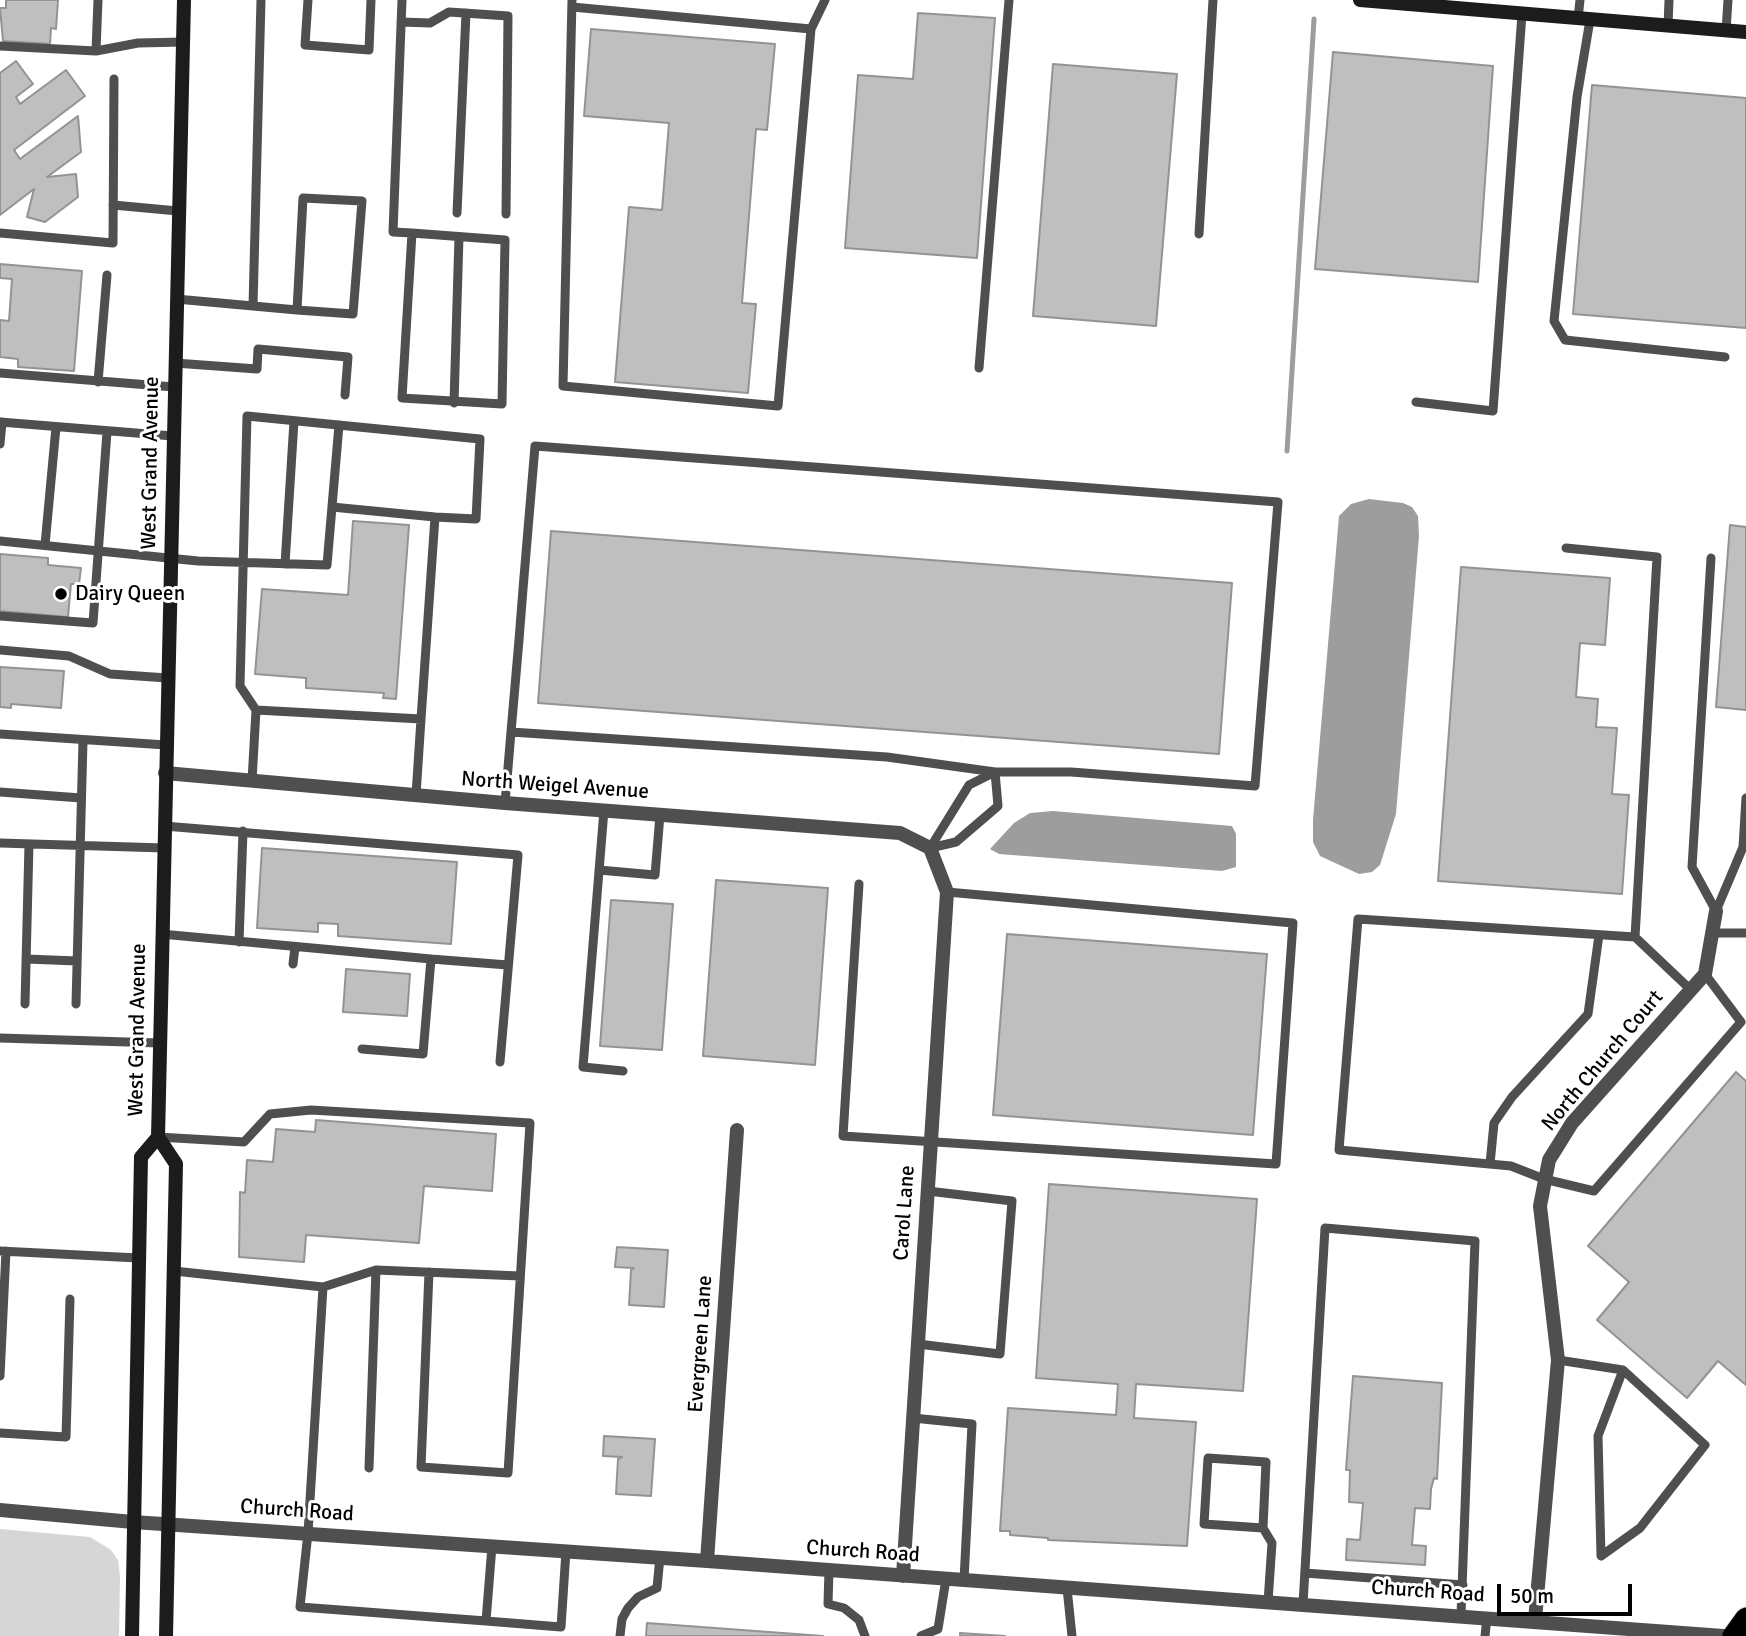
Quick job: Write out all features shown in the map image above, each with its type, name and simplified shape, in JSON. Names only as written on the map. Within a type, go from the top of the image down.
[{"type":"highway","points":[[1733,1636],[1746,1618]]},
{"type":"main road","name":"West Grand Avenue","points":[[166,1636],[176,1164],[158,1137],[159,1043],[184,0]]},
{"type":"main road","points":[[1360,0],[1746,32]]},
{"type":"main road","name":"West Grand Avenue","points":[[132,1636],[141,1157],[158,1137]]},
{"type":"street","name":"North Weigel Avenue","points":[[165,773],[505,803],[900,833],[932,852]]},
{"type":"street","name":"Carol Lane","points":[[903,1576],[947,891],[932,852]]},
{"type":"street","points":[[1705,974],[1716,911]]},
{"type":"street","name":"North Church Court","points":[[1535,1620],[1558,1360],[1540,1206],[1549,1160],[1572,1123],[1705,974]]},
{"type":"street","name":"Evergreen Lane","points":[[707,1561],[737,1130]]},
{"type":"street","name":"Church Road","points":[[0,1510],[168,1525],[660,1557],[1723,1636]]},
{"type":"lane","points":[[96,51],[99,0]]},
{"type":"lane","points":[[253,306],[261,0]]},
{"type":"lane","points":[[308,0],[305,45],[369,50],[372,0]]},
{"type":"lane","points":[[402,0],[393,232],[412,233],[505,240],[502,404],[402,398],[412,233]]},
{"type":"lane","points":[[811,29],[572,4],[562,386],[778,406],[811,29],[825,0]]},
{"type":"lane","points":[[979,368],[1009,0]]},
{"type":"lane","points":[[1199,234],[1213,0]]},
{"type":"lane","points":[[1580,0],[1584,19],[1554,321],[1565,340],[1725,357]]},
{"type":"lane","points":[[1668,26],[1670,0]]},
{"type":"lane","points":[[1726,31],[1728,0]]},
{"type":"lane","points":[[401,22],[430,23],[449,12],[508,16],[506,214]]},
{"type":"lane","points":[[457,212],[466,13]]},
{"type":"lane","points":[[1416,402],[1493,411],[1522,14]]},
{"type":"lane","points":[[0,46],[96,51],[138,43],[183,42]]},
{"type":"lane","points":[[0,233],[113,243],[114,79]]},
{"type":"lane","points":[[176,299],[297,310],[353,314],[362,201],[303,198],[297,310]]},
{"type":"lane","points":[[113,205],[178,211]]},
{"type":"lane","points":[[454,403],[459,237]]},
{"type":"lane","points":[[98,382],[107,275]]},
{"type":"lane","points":[[174,363],[257,369],[258,349],[348,357],[345,395]]},
{"type":"lane","points":[[0,373],[174,387]]},
{"type":"lane","points":[[252,781],[256,710],[240,687],[247,416],[480,439],[476,519],[332,507]]},
{"type":"lane","points":[[285,564],[293,421]]},
{"type":"lane","points":[[0,444],[1,422],[173,436]]},
{"type":"lane","points":[[0,541],[170,558],[327,565],[339,425]]},
{"type":"lane","points":[[45,545],[56,427]]},
{"type":"lane","points":[[0,616],[93,623],[107,432]]},
{"type":"lane","points":[[505,803],[535,446],[1278,502],[1255,786],[1071,772],[995,772],[887,757],[511,732]]},
{"type":"lane","points":[[416,795],[435,517]]},
{"type":"lane","points":[[1566,548],[1657,557],[1634,937]]},
{"type":"lane","points":[[1711,558],[1692,867],[1716,911]]},
{"type":"lane","points":[[0,650],[69,656],[110,674],[167,678]]},
{"type":"lane","points":[[256,710],[421,719]]},
{"type":"lane","points":[[0,734],[166,745]]},
{"type":"lane","points":[[76,1004],[83,741]]},
{"type":"lane","points":[[932,852],[969,785],[995,772]]},
{"type":"lane","points":[[932,852],[956,842],[998,806],[995,772]]},
{"type":"lane","points":[[0,792],[81,798]]},
{"type":"lane","points":[[1716,911],[1744,846],[1746,798]]},
{"type":"lane","points":[[604,810],[583,1067],[623,1071]]},
{"type":"lane","points":[[599,870],[655,875],[660,815]]},
{"type":"lane","points":[[164,826],[518,855],[500,1062]]},
{"type":"lane","points":[[239,942],[243,831]]},
{"type":"lane","points":[[0,843],[164,848]]},
{"type":"lane","points":[[25,1004],[29,844]]},
{"type":"lane","points":[[859,884],[843,1136],[1276,1164],[1293,923],[947,891]]},
{"type":"lane","points":[[1691,990],[1634,937],[1358,919],[1339,1150],[1511,1166],[1544,1179],[1594,1191],[1741,1022],[1705,974]]},
{"type":"lane","points":[[1712,933],[1746,933]]},
{"type":"lane","points":[[161,934],[508,965]]},
{"type":"lane","points":[[1490,1164],[1494,1123],[1512,1097],[1588,1014],[1599,935]]},
{"type":"lane","points":[[293,964],[295,947]]},
{"type":"lane","points":[[26,959],[77,961]]},
{"type":"lane","points":[[362,1049],[423,1054],[431,959]]},
{"type":"lane","points":[[0,1038],[159,1043]]},
{"type":"lane","points":[[158,1137],[244,1142],[270,1114],[310,1110],[530,1123],[508,1473],[421,1468],[429,1272]]},
{"type":"lane","points":[[918,1344],[1000,1354],[1012,1201],[928,1191]]},
{"type":"lane","points":[[1303,1604],[1325,1228],[1475,1241],[1461,1615]]},
{"type":"lane","points":[[0,1376],[3,1251],[138,1258]]},
{"type":"lane","points":[[174,1271],[323,1287],[376,1270],[520,1276]]},
{"type":"lane","points":[[369,1468],[376,1270]]},
{"type":"lane","points":[[323,1287],[308,1533],[300,1606],[486,1621],[561,1631],[566,1551]]},
{"type":"lane","points":[[0,1433],[66,1437],[70,1299]]},
{"type":"lane","points":[[1558,1360],[1623,1370],[1705,1444],[1640,1528],[1601,1556],[1598,1436],[1623,1370]]},
{"type":"lane","points":[[914,1418],[972,1424],[964,1580]]},
{"type":"lane","points":[[1263,1528],[1204,1524],[1208,1458],[1266,1462],[1263,1528],[1272,1543],[1268,1602]]},
{"type":"lane","points":[[486,1621],[492,1546]]},
{"type":"lane","points":[[620,1636],[622,1619],[628,1608],[638,1597],[657,1588],[660,1557]]},
{"type":"lane","points":[[829,1570],[828,1604],[844,1608],[859,1620],[865,1636]]},
{"type":"lane","points":[[1305,1573],[1463,1585]]},
{"type":"lane","points":[[921,1636],[938,1629],[946,1579]]},
{"type":"lane","points":[[1067,1588],[1072,1636]]},
{"type":"lane","points":[[1485,1636],[1487,1617]]},
{"type":"shaded area","points":[[1369,499],[1403,503],[1412,507],[1418,516],[1419,536],[1396,814],[1380,865],[1372,872],[1359,874],[1320,856],[1313,842],[1313,820],[1339,516],[1351,504]]},
{"type":"shaded area","points":[[1053,811],[1232,826],[1236,834],[1236,867],[1222,871],[999,854],[990,849],[1014,823],[1030,813]]},
{"type":"shaded area","points":[[0,1529],[90,1537],[111,1550],[118,1560],[120,1576],[119,1636],[0,1636]]},
{"type":"building","points":[[6,0],[58,0],[56,29],[51,28],[50,44],[3,41],[0,8],[6,8]]},
{"type":"building","points":[[918,13],[995,18],[977,258],[845,248],[858,75],[913,79]]},
{"type":"building","points":[[591,29],[775,44],[767,130],[756,129],[742,303],[756,304],[748,393],[615,382],[629,207],[662,210],[669,123],[584,116]]},
{"type":"building","points":[[1333,52],[1493,66],[1478,282],[1315,269]]},
{"type":"building","points":[[16,61],[33,84],[16,97],[20,104],[66,70],[85,96],[14,150],[20,159],[78,116],[81,152],[47,177],[76,174],[78,197],[45,222],[27,217],[34,189],[0,215],[0,73]]},
{"type":"building","points":[[1053,64],[1177,74],[1156,326],[1033,316]]},
{"type":"building","points":[[1592,85],[1746,98],[1746,328],[1573,314]]},
{"type":"building","points":[[0,264],[82,271],[74,371],[18,367],[18,359],[0,357],[0,320],[9,321],[12,279],[0,278]]},
{"type":"building","points":[[353,521],[409,525],[396,699],[383,698],[384,693],[306,688],[306,678],[255,674],[262,589],[348,595]]},
{"type":"building","points":[[1730,525],[1746,527],[1746,710],[1716,707]]},
{"type":"building","points":[[551,531],[1232,583],[1219,754],[538,703]]},
{"type":"building","points":[[0,554],[48,558],[48,565],[81,568],[79,584],[71,584],[68,617],[0,611]]},
{"type":"building","points":[[1461,567],[1610,578],[1605,645],[1580,643],[1576,697],[1598,699],[1596,727],[1617,728],[1612,794],[1629,795],[1622,894],[1438,881]]},
{"type":"building","points":[[0,667],[64,671],[61,708],[11,704],[11,708],[0,707]]},
{"type":"building","points":[[262,848],[457,862],[451,944],[338,936],[338,924],[318,923],[318,932],[257,928]]},
{"type":"building","points":[[716,880],[828,888],[815,1065],[703,1056]]},
{"type":"building","points":[[611,900],[673,904],[662,1050],[600,1046]]},
{"type":"building","points":[[1007,934],[1267,954],[1253,1135],[993,1115]]},
{"type":"building","points":[[346,969],[410,974],[407,1016],[343,1012]]},
{"type":"building","points":[[1736,1072],[1746,1081],[1746,1385],[1718,1361],[1687,1398],[1597,1320],[1629,1282],[1588,1246]]},
{"type":"building","points":[[316,1120],[496,1134],[492,1191],[424,1186],[419,1243],[306,1235],[304,1262],[239,1257],[240,1192],[245,1193],[247,1160],[273,1162],[276,1129],[315,1132]]},
{"type":"building","points":[[1049,1184],[1257,1199],[1243,1391],[1136,1384],[1134,1418],[1196,1422],[1187,1546],[1048,1540],[1000,1531],[1008,1408],[1116,1415],[1118,1384],[1036,1378]]},
{"type":"building","points":[[617,1247],[668,1250],[664,1307],[629,1305],[631,1270],[634,1268],[615,1267]]},
{"type":"building","points":[[1353,1376],[1442,1383],[1437,1479],[1434,1478],[1431,1489],[1430,1509],[1415,1508],[1412,1545],[1426,1546],[1425,1565],[1346,1560],[1347,1539],[1360,1540],[1363,1503],[1349,1502],[1350,1470],[1346,1470]]},
{"type":"building","points":[[604,1436],[655,1439],[651,1496],[616,1494],[618,1459],[622,1457],[603,1456]]},
{"type":"building","points":[[647,1623],[823,1636],[646,1636]]},
{"type":"building","points":[[960,1633],[1005,1636],[960,1636]]},
{"type":"waterway","points":[[1287,451],[1314,19]]},
{"type":"place","name":"Dairy Queen","points":[[61,594]]}]
